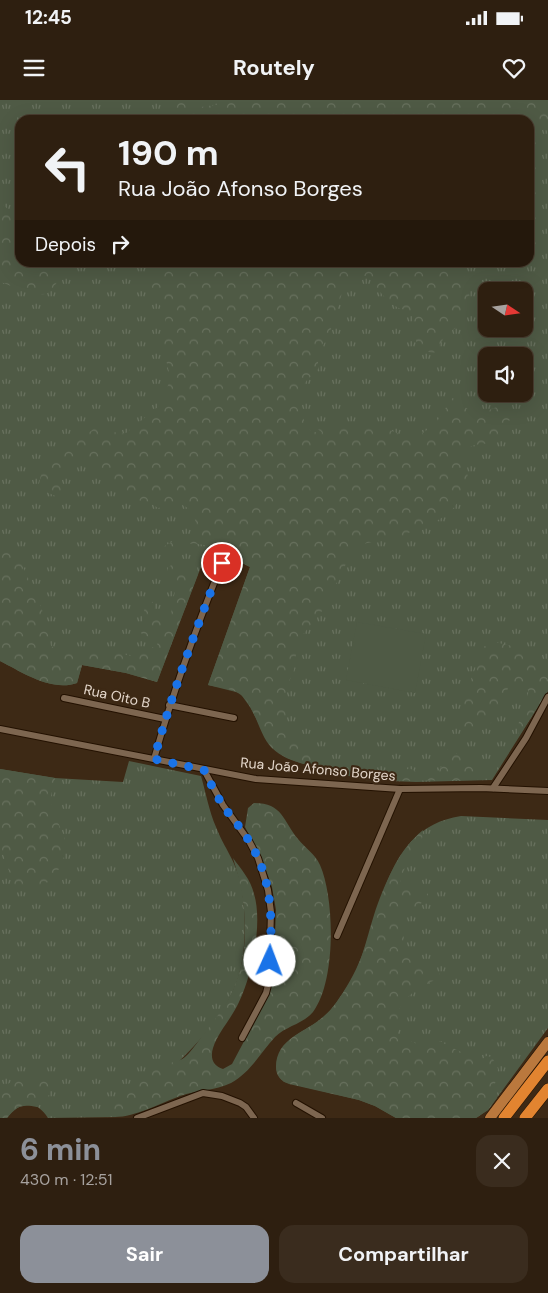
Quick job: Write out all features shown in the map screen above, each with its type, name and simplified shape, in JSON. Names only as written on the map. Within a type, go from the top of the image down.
[{"type":"highway","points":[[504,1118],[548,1061]]},
{"type":"highway","points":[[525,1118],[548,1089]]},
{"type":"main road","points":[[490,1118],[548,1042]]},
{"type":"street","points":[[154,759],[169,705],[190,642],[222,563]]},
{"type":"street","points":[[493,788],[526,738],[548,697]]},
{"type":"street","name":"Rua Oito B","points":[[64,698],[165,718]]},
{"type":"street","points":[[169,705],[234,718]]},
{"type":"street","name":"Rua João Afonso Borges","points":[[0,730],[256,779],[400,789],[493,788],[548,791]]},
{"type":"street","points":[[204,770],[223,805],[249,841],[258,858],[268,890],[272,912],[269,974],[266,993],[242,1038]]},
{"type":"street","points":[[337,936],[400,789]]},
{"type":"street","points":[[136,1118],[203,1093],[222,1096],[240,1103],[254,1118]]},
{"type":"street","points":[[296,1104],[322,1118]]},
{"type":"green space","points":[[0,100],[548,100],[548,691],[492,780],[416,782],[364,780],[300,763],[285,757],[271,747],[250,707],[240,693],[208,685],[250,567],[209,546],[157,682],[126,673],[82,665],[77,683],[57,685],[37,680],[0,661]]},
{"type":"green space","points":[[175,100],[188,100],[201,107],[222,104],[229,100],[548,100],[548,131],[534,126],[534,115],[177,115]]},
{"type":"green space","points":[[0,202],[11,212],[15,212],[15,267],[66,268],[52,289],[44,294],[32,294],[0,282]]},
{"type":"green space","points":[[150,267],[457,267],[464,276],[470,291],[465,317],[462,324],[446,334],[436,352],[432,353],[417,348],[412,313],[397,307],[387,299],[378,290],[370,275],[349,279],[342,293],[330,332],[322,348],[318,360],[318,369],[306,381],[303,388],[302,408],[304,421],[310,430],[317,433],[322,433],[318,429],[324,425],[331,424],[349,429],[372,426],[383,427],[406,437],[413,437],[419,436],[436,423],[452,398],[470,411],[483,416],[501,402],[512,402],[510,419],[501,439],[493,443],[474,445],[464,450],[463,459],[467,467],[468,484],[450,513],[438,520],[421,525],[404,536],[367,543],[350,551],[342,575],[331,591],[322,611],[301,637],[284,705],[293,740],[303,748],[320,751],[323,757],[322,768],[296,761],[277,752],[267,742],[253,711],[244,697],[231,690],[208,685],[250,567],[211,547],[195,543],[158,553],[169,544],[193,533],[196,525],[190,511],[185,506],[179,505],[158,508],[152,504],[128,497],[92,470],[87,462],[79,462],[71,466],[65,473],[62,480],[63,495],[60,498],[42,490],[39,484],[42,470],[53,455],[63,451],[95,428],[103,427],[119,434],[126,433],[158,407],[169,383],[170,376],[162,344],[166,330],[165,315],[152,289]]},
{"type":"green space","points":[[0,540],[4,541],[9,547],[10,552],[20,560],[41,607],[50,633],[51,646],[67,653],[74,654],[107,650],[134,656],[143,650],[157,646],[158,640],[143,635],[140,632],[146,601],[151,600],[155,606],[153,621],[167,616],[171,613],[176,585],[167,577],[168,567],[175,563],[179,567],[180,573],[198,574],[157,682],[126,673],[82,665],[77,683],[57,685],[37,680],[0,661]]},
{"type":"green space","points":[[357,622],[426,634],[415,693],[346,680]]},
{"type":"green space","points":[[494,642],[512,646],[533,661],[548,659],[548,691],[519,736],[520,718],[527,702],[528,690],[509,686],[505,702],[495,719],[479,731],[467,736],[461,731],[463,718],[461,698],[476,667],[478,654],[483,647]]},
{"type":"green space","points":[[448,749],[457,754],[469,754],[476,760],[479,765],[478,780],[388,781],[395,773],[404,772],[409,768],[421,777],[427,778],[431,772],[438,771],[444,763],[445,752]]},
{"type":"green space","points":[[129,761],[201,776],[209,808],[219,835],[237,870],[241,886],[245,925],[243,953],[238,979],[223,1010],[196,1044],[181,1060],[115,1117],[118,1117],[48,1118],[38,1108],[28,1104],[17,1108],[7,1118],[0,1118],[0,769],[55,778],[123,782]]},
{"type":"green space","points":[[0,769],[55,778],[51,796],[52,808],[65,839],[66,849],[62,864],[52,880],[34,889],[25,890],[18,888],[13,883],[0,845]]},
{"type":"green space","points":[[254,803],[271,806],[277,810],[320,865],[328,898],[331,940],[326,981],[321,998],[309,1016],[275,1037],[250,1068],[238,1079],[219,1088],[180,1096],[131,1115],[115,1117],[110,1113],[111,1104],[116,1095],[123,1088],[143,1076],[185,1057],[215,1020],[235,985],[243,954],[245,922],[241,889],[233,858],[253,889],[257,934],[252,964],[244,991],[213,1048],[212,1058],[217,1066],[223,1069],[232,1064],[266,1000],[271,984],[274,961],[276,910],[272,887],[263,862],[245,827],[248,808]]},
{"type":"green space","points":[[461,816],[548,820],[548,1028],[488,1110],[476,1118],[396,1118],[375,1106],[359,1100],[284,1082],[279,1076],[276,1065],[280,1053],[290,1040],[327,1013],[345,990],[359,963],[386,884],[397,860],[413,840],[433,825]]},
{"type":"green space","points":[[423,830],[420,844],[408,858],[400,882],[422,890],[428,894],[428,897],[415,909],[393,911],[401,921],[405,944],[440,974],[439,978],[414,991],[404,1001],[398,1014],[397,1033],[420,1046],[440,1041],[479,1062],[486,1056],[492,1057],[498,1069],[495,1084],[497,1098],[488,1110],[476,1118],[396,1118],[375,1106],[359,1100],[289,1084],[280,1078],[276,1070],[277,1057],[286,1042],[324,1017],[351,981],[366,944],[387,880],[406,848]]},
{"type":"green space","points":[[25,1076],[48,1080],[51,1084],[49,1095],[37,1107],[20,1107],[7,1118],[0,1118],[0,1102],[3,1090],[11,1082]]},
{"type":"route","points":[[222,563],[190,642],[169,705],[154,759],[204,770],[223,805],[249,841],[264,875],[272,912],[270,961]]}]
